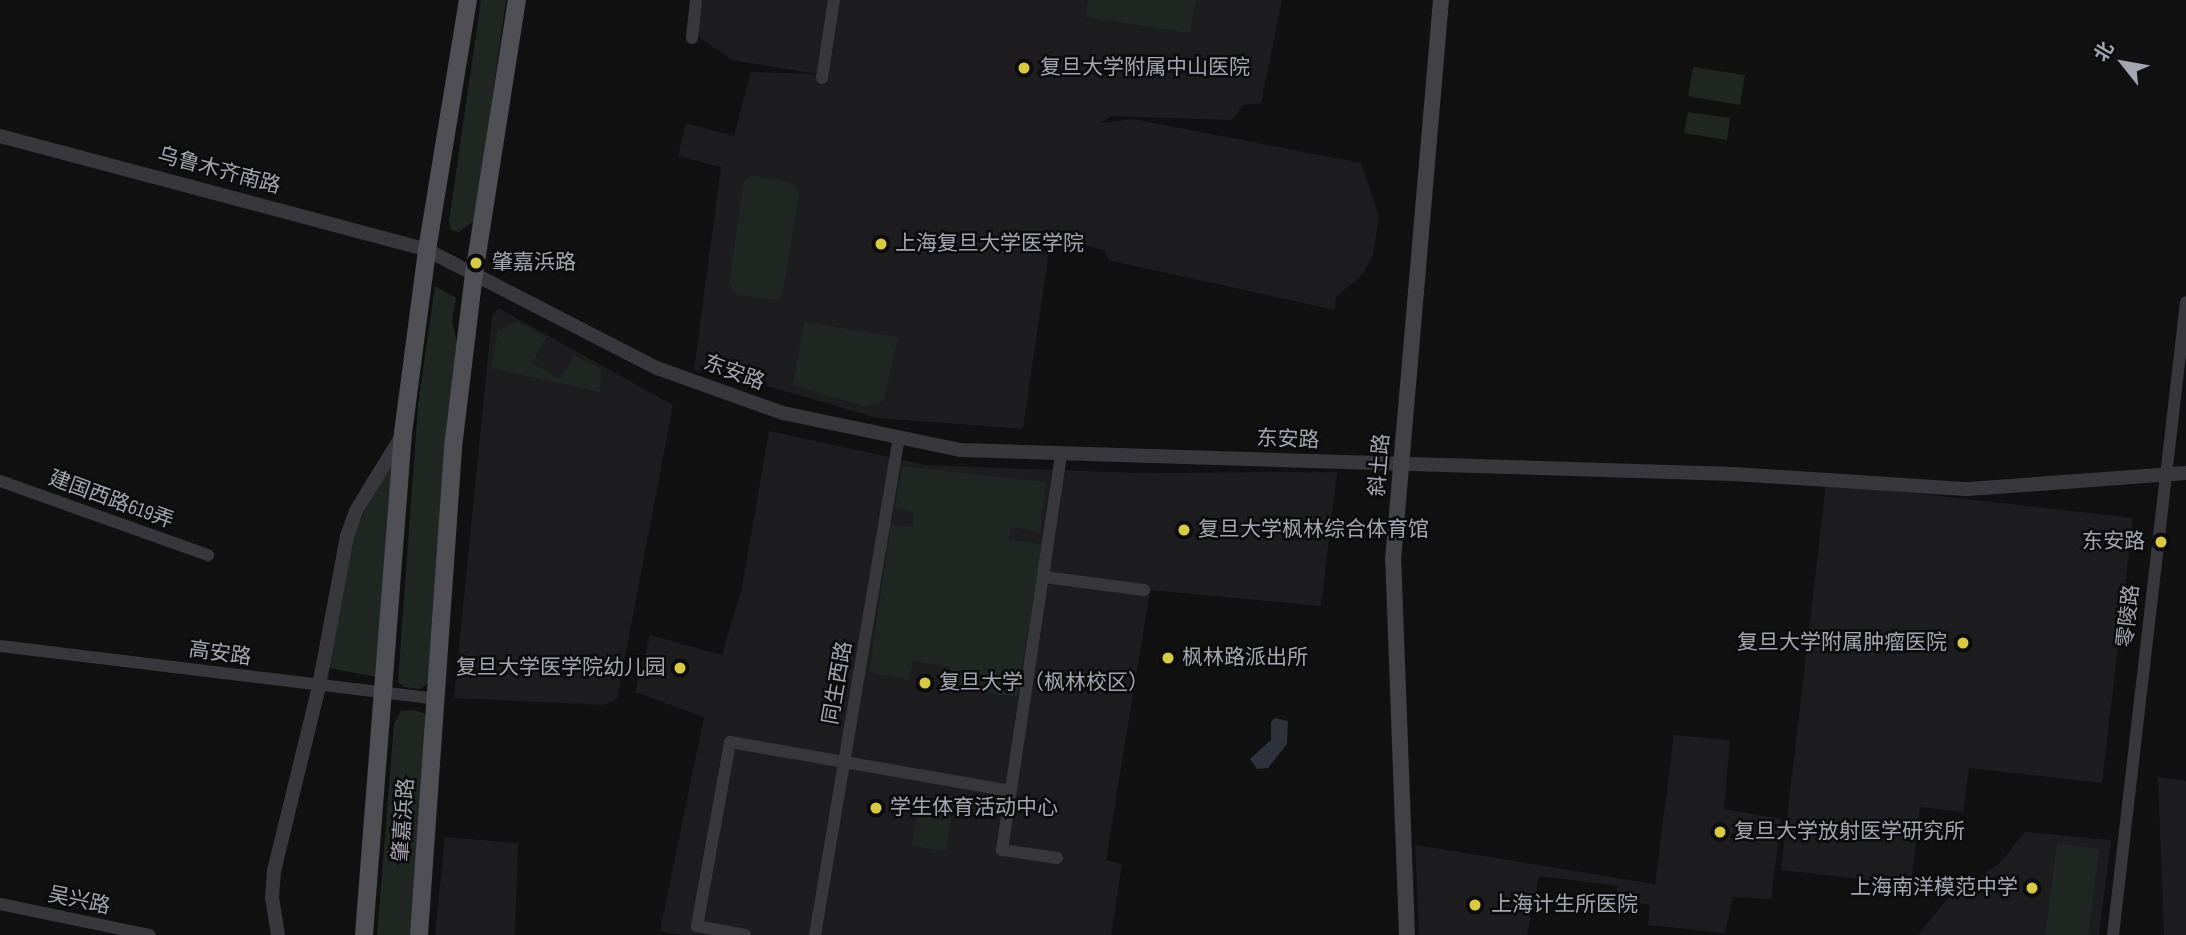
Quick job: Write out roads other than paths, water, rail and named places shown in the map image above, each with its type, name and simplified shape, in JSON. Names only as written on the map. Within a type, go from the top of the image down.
[{"type":"main road","name":"肇嘉浜路","points":[[364,935],[403,433],[427,250],[468,0]]},
{"type":"main road","name":"肇嘉浜路","points":[[419,935],[453,447],[474,274],[517,0]]},
{"type":"main road","name":"斜土路","points":[[1407,935],[1393,560],[1441,0]]},
{"type":"street","points":[[692,38],[696,0]]},
{"type":"street","points":[[822,78],[834,0]]},
{"type":"street","name":"乌鲁木齐南路","points":[[0,136],[427,250]]},
{"type":"street","name":"东安路","points":[[427,250],[657,368],[783,413],[960,450],[1734,474],[1969,489],[2186,473]]},
{"type":"street","name":"零陵路","points":[[2113,935],[2164,473],[2186,302]]},
{"type":"street","name":"肇嘉浜路","points":[[278,935],[274,870],[319,686],[347,536],[356,511],[403,433]]},
{"type":"street","name":"同生西路","points":[[815,935],[899,437]]},
{"type":"street","points":[[1056,858],[1002,850],[1061,453]]},
{"type":"street","name":"建国西路619弄","points":[[0,481],[208,555]]},
{"type":"street","points":[[1044,577],[1144,590]]},
{"type":"street","name":"高安路","points":[[0,646],[435,699]]},
{"type":"street","points":[[746,935],[697,926],[730,742],[844,760],[1011,792]]},
{"type":"street","name":"吴兴路","points":[[0,904],[150,935]]},
{"type":"place","name":"复旦大学附属中山医院","points":[[1024,68]]},
{"type":"place","name":"上海复旦大学医学院","points":[[881,244]]},
{"type":"place","name":"肇嘉浜路","points":[[476,263]]},
{"type":"place","name":"复旦大学枫林综合体育馆","points":[[1184,530]]},
{"type":"place","name":"东安路","points":[[2161,542]]},
{"type":"place","name":"复旦大学附属肿瘤医院","points":[[1963,643]]},
{"type":"place","name":"枫林路派出所","points":[[1168,658]]},
{"type":"place","name":"复旦大学医学院幼儿园","points":[[680,668]]},
{"type":"place","name":"复旦大学（枫林校区）","points":[[925,683]]},
{"type":"place","name":"学生体育活动中心","points":[[876,808]]},
{"type":"place","name":"复旦大学放射医学研究所","points":[[1720,832]]},
{"type":"place","name":"上海南洋模范中学","points":[[2032,888]]},
{"type":"place","name":"上海计生所医院","points":[[1475,905]]}]
